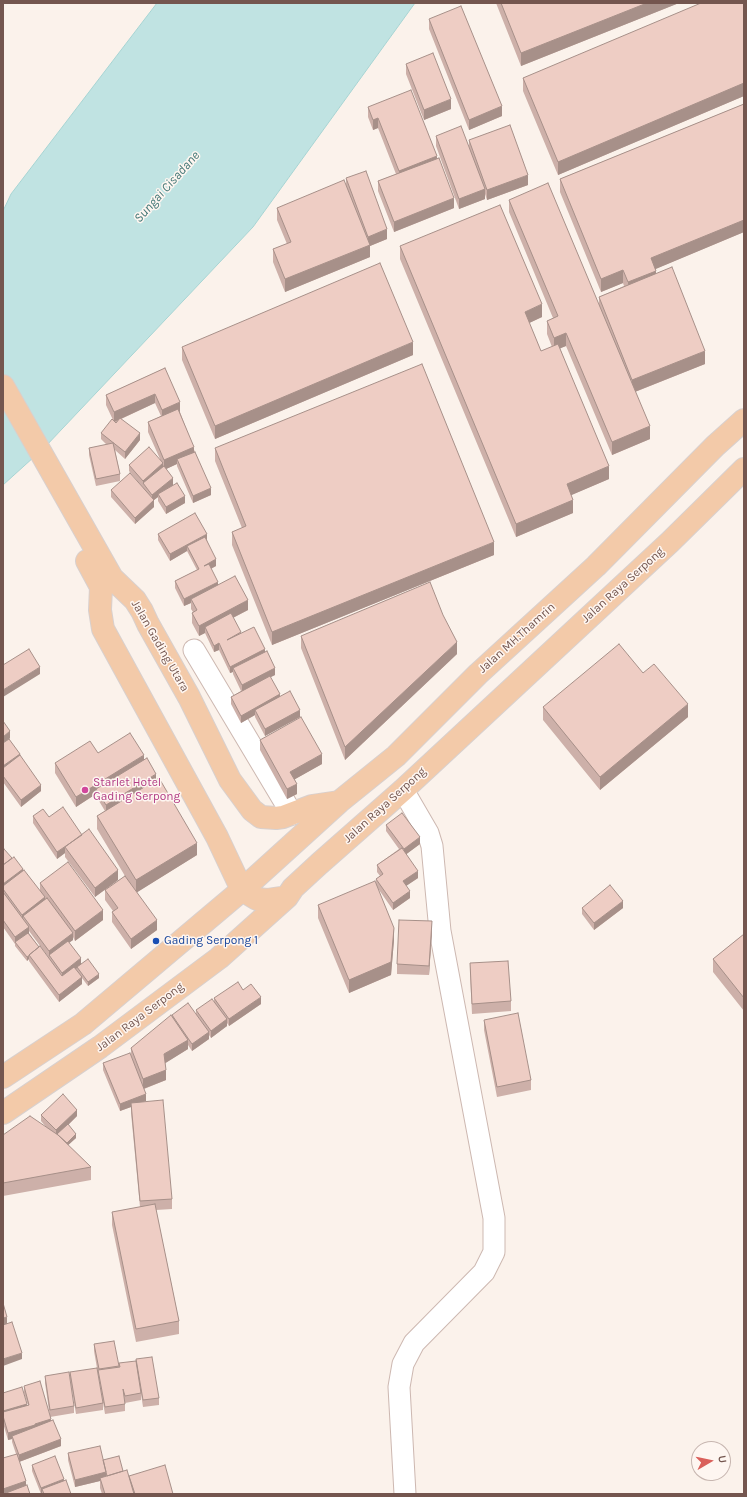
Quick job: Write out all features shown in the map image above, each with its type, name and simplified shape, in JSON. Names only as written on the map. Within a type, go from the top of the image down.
[{"type":"main road","name":"Jalan Gading Utara","points":[[3,386],[91,554],[100,587],[100,610],[103,629],[217,838],[242,890]]},
{"type":"main road","name":"Jalan Gading Utara","points":[[3,414],[91,554],[112,578],[135,600],[142,611],[190,697],[230,780],[252,810],[261,817],[276,818],[292,814],[312,806],[339,802]]},
{"type":"main road","name":"Jalan MH.Thamrin","points":[[242,890],[339,802],[396,756],[478,674],[596,566],[715,446],[744,420]]},
{"type":"main road","name":"Jalan Raya Serpong","points":[[3,1114],[100,1047],[213,963],[287,897],[293,888],[404,790],[565,638],[665,547],[744,469]]},
{"type":"main road","points":[[3,1077],[83,1024],[242,890],[257,899],[267,900],[287,897]]},
{"type":"street","points":[[194,650],[292,814]]},
{"type":"street","points":[[404,790],[428,833],[432,846],[440,931],[494,1218],[494,1252],[484,1272],[414,1343],[403,1364],[399,1387],[405,1494]]},
{"type":"water","name":"Sungai Cisadane","points":[[157,3],[415,3],[253,227],[45,447],[3,485],[3,211],[11,194]]},
{"type":"building","points":[[501,3],[647,3],[521,53]]},
{"type":"building","points":[[701,3],[744,3],[744,83],[558,162],[523,78]]},
{"type":"building","points":[[461,6],[502,106],[469,120],[429,19]]},
{"type":"building","points":[[433,53],[451,99],[424,110],[406,64]]},
{"type":"building","points":[[411,90],[437,156],[399,171],[378,118],[373,120],[368,107]]},
{"type":"building","points":[[744,104],[744,220],[651,258],[656,271],[628,282],[623,270],[601,279],[560,179]]},
{"type":"building","points":[[510,125],[528,175],[487,190],[469,140]]},
{"type":"building","points":[[461,126],[485,189],[459,199],[436,136]]},
{"type":"building","points":[[439,158],[454,198],[394,222],[378,181]]},
{"type":"building","points":[[366,171],[387,229],[368,237],[346,178]]},
{"type":"building","points":[[344,180],[370,245],[285,279],[273,249],[291,242],[277,208]]},
{"type":"building","points":[[548,183],[650,426],[612,442],[566,333],[554,338],[547,321],[558,316],[509,200]]},
{"type":"building","points":[[500,205],[542,304],[525,312],[541,351],[558,344],[609,466],[567,484],[573,500],[516,524],[400,246]]},
{"type":"building","points":[[380,263],[413,342],[215,426],[182,347]]},
{"type":"building","points":[[672,267],[705,351],[632,380],[599,297]]},
{"type":"building","points":[[422,364],[494,542],[272,632],[232,532],[246,526],[215,448]]},
{"type":"building","points":[[165,368],[180,402],[162,410],[155,394],[114,412],[106,395]]},
{"type":"building","points":[[178,409],[194,447],[164,460],[148,422]]},
{"type":"building","points":[[120,418],[140,433],[125,452],[101,433],[112,419],[116,423]]},
{"type":"building","points":[[113,443],[120,474],[96,479],[89,448]]},
{"type":"building","points":[[149,447],[163,463],[143,481],[129,465]]},
{"type":"building","points":[[195,452],[211,488],[193,496],[177,459]]},
{"type":"building","points":[[164,466],[173,478],[152,495],[143,483]]},
{"type":"building","points":[[130,473],[154,500],[135,518],[111,490]]},
{"type":"building","points":[[177,483],[185,496],[166,507],[158,494]]},
{"type":"building","points":[[195,513],[207,534],[170,554],[158,534]]},
{"type":"building","points":[[205,537],[216,559],[204,566],[209,564],[218,582],[184,599],[175,581],[199,569],[187,546]]},
{"type":"building","points":[[235,576],[248,600],[199,626],[192,613],[197,610],[191,599]]},
{"type":"building","points":[[430,582],[443,615],[457,642],[345,747],[301,636]]},
{"type":"building","points":[[231,613],[241,632],[227,640],[254,627],[265,649],[230,667],[219,643],[214,646],[205,627]]},
{"type":"building","points":[[619,644],[643,673],[654,664],[688,704],[600,777],[543,707]]},
{"type":"building","points":[[29,649],[40,667],[3,690],[3,665]]},
{"type":"building","points":[[267,651],[275,668],[242,685],[233,668]]},
{"type":"building","points":[[270,676],[280,694],[241,716],[231,697]]},
{"type":"building","points":[[290,691],[300,710],[265,729],[255,710]]},
{"type":"building","points":[[301,717],[322,754],[290,772],[297,784],[287,789],[260,740]]},
{"type":"building","points":[[3,721],[10,731],[3,737]]},
{"type":"building","name":"Starlet Hotel Gading Serpong","points":[[130,733],[144,755],[76,797],[55,763],[90,741],[98,753]]},
{"type":"building","points":[[9,739],[20,754],[3,766],[3,743]]},
{"type":"building","points":[[20,755],[41,785],[21,800],[3,776],[3,768]]},
{"type":"building","points":[[147,758],[156,774],[106,805],[96,789]]},
{"type":"building","points":[[159,778],[197,843],[136,880],[97,816]]},
{"type":"building","points":[[63,807],[82,835],[57,852],[33,816],[43,809],[49,817]]},
{"type":"building","points":[[402,813],[420,837],[404,849],[386,825]]},
{"type":"building","points":[[89,829],[118,870],[95,888],[65,847]]},
{"type":"building","points":[[402,848],[418,871],[403,881],[410,891],[393,903],[376,879],[383,874],[377,865]]},
{"type":"building","points":[[4,849],[12,858],[3,865],[3,850]]},
{"type":"building","points":[[14,857],[23,869],[3,884],[3,865]]},
{"type":"building","points":[[68,862],[103,910],[75,931],[40,883]]},
{"type":"building","points":[[24,870],[45,897],[22,915],[3,889],[3,886]]},
{"type":"building","points":[[125,876],[157,920],[131,939],[112,912],[118,908],[105,890]]},
{"type":"building","points":[[375,881],[394,928],[391,962],[349,980],[318,905]]},
{"type":"building","points":[[610,885],[623,901],[594,923],[582,908]]},
{"type":"building","points":[[3,892],[29,927],[15,937],[3,920]]},
{"type":"building","points":[[47,898],[73,933],[49,951],[23,916]]},
{"type":"building","points":[[399,920],[432,921],[429,966],[397,964]]},
{"type":"building","points":[[28,933],[39,947],[27,957],[15,942]]},
{"type":"building","points":[[744,934],[744,998],[713,959]]},
{"type":"building","points":[[68,941],[81,958],[62,973],[49,955]]},
{"type":"building","points":[[40,946],[62,976],[74,967],[82,977],[59,995],[29,955]]},
{"type":"building","points":[[88,959],[99,974],[88,982],[77,967]]},
{"type":"building","points":[[508,961],[511,1001],[472,1004],[470,963]]},
{"type":"building","points":[[238,982],[243,990],[251,984],[261,997],[229,1019],[214,998]]},
{"type":"building","points":[[212,999],[227,1019],[211,1031],[196,1010]]},
{"type":"building","points":[[188,1003],[209,1032],[192,1044],[172,1015]]},
{"type":"building","points":[[518,1013],[531,1080],[497,1087],[484,1020]]},
{"type":"building","points":[[171,1015],[188,1040],[164,1054],[166,1070],[143,1079],[131,1048]]},
{"type":"building","points":[[130,1053],[146,1094],[120,1104],[103,1063]]},
{"type":"building","points":[[63,1094],[77,1110],[56,1130],[41,1115]]},
{"type":"building","points":[[163,1100],[172,1199],[140,1201],[131,1103]]},
{"type":"building","points":[[30,1116],[58,1135],[91,1167],[3,1183],[3,1135]]},
{"type":"building","points":[[68,1124],[76,1134],[67,1143],[57,1134]]},
{"type":"building","points":[[155,1204],[179,1321],[136,1329],[112,1212]]},
{"type":"building","points":[[3,1303],[7,1317],[3,1318]]},
{"type":"building","points":[[12,1322],[22,1353],[3,1359],[3,1325]]},
{"type":"building","points":[[114,1341],[119,1366],[99,1369],[94,1344]]},
{"type":"building","points":[[152,1357],[159,1398],[143,1400],[136,1359]]},
{"type":"building","points":[[136,1361],[141,1393],[125,1396],[123,1389],[125,1404],[105,1407],[98,1370],[120,1367],[119,1363]]},
{"type":"building","points":[[97,1368],[103,1403],[76,1408],[70,1372]]},
{"type":"building","points":[[69,1372],[74,1406],[50,1410],[45,1376]]},
{"type":"building","points":[[40,1381],[51,1419],[8,1433],[3,1412],[29,1405],[24,1386]]},
{"type":"building","points":[[22,1387],[27,1404],[3,1411],[3,1393]]},
{"type":"building","points":[[53,1420],[61,1439],[19,1455],[12,1436]]},
{"type":"building","points":[[100,1446],[106,1472],[75,1480],[68,1453]]},
{"type":"building","points":[[17,1454],[26,1481],[3,1489],[3,1458]]},
{"type":"building","points":[[55,1456],[64,1479],[41,1488],[32,1465]]},
{"type":"building","points":[[119,1456],[123,1471],[107,1476],[103,1460]]},
{"type":"building","points":[[165,1465],[173,1494],[135,1494],[129,1476]]},
{"type":"building","points":[[127,1470],[134,1494],[105,1494],[100,1478]]},
{"type":"building","points":[[66,1480],[71,1494],[44,1494],[42,1489]]},
{"type":"building","points":[[27,1485],[30,1494],[6,1494],[6,1493]]},
{"type":"place","name":"Starlet Hotel Gading Serpong","points":[[85,790]]},
{"type":"place","name":"Gading Serpong 1","points":[[156,941]]}]
